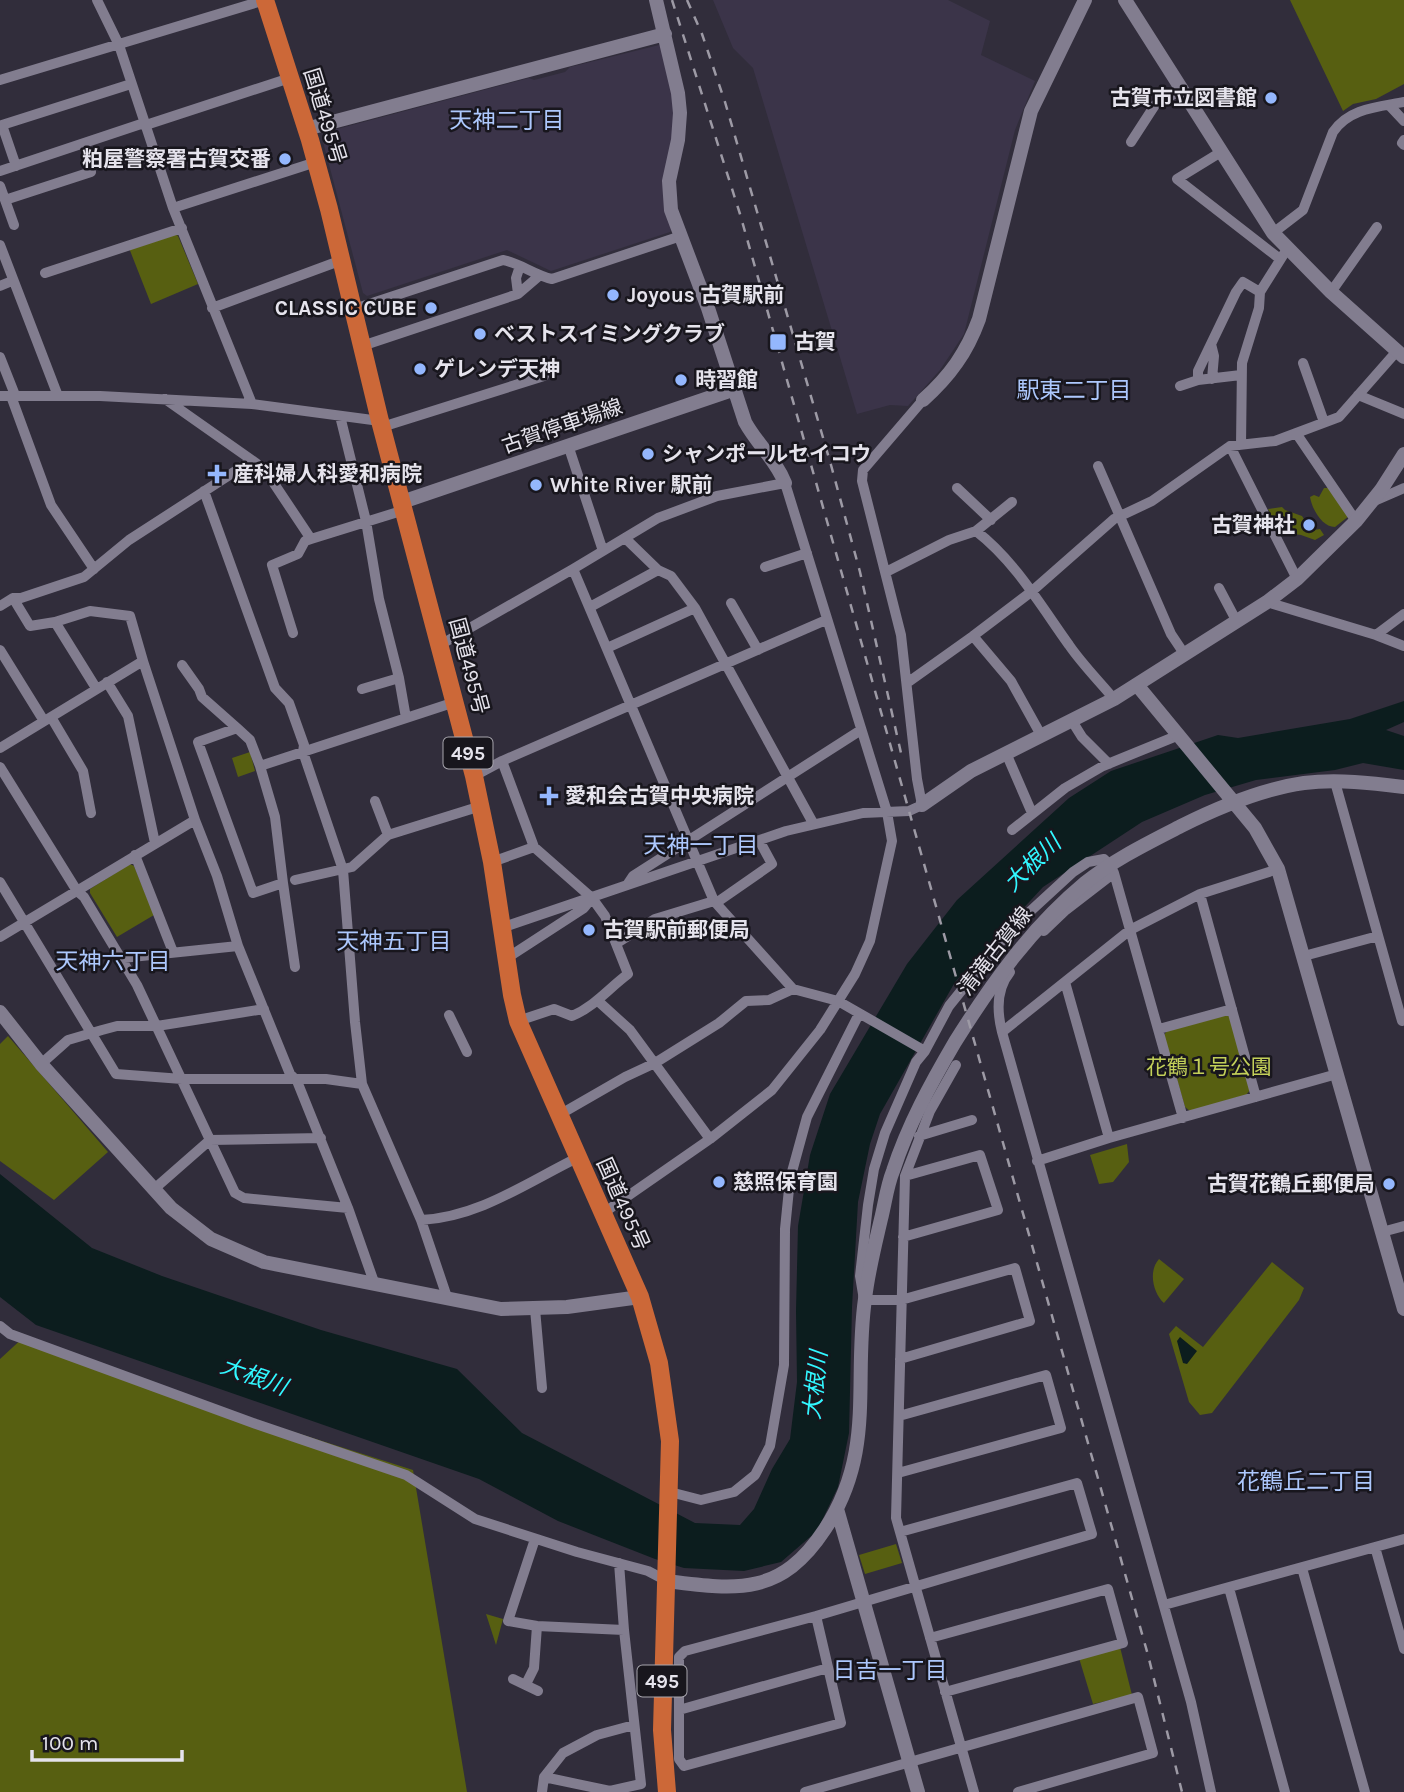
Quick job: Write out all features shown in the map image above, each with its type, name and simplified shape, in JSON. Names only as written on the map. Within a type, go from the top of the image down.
[{"type":"highway","name":"国道495号","points":[[265,0],[316,162],[381,424],[474,776],[492,862],[501,928],[519,1021],[640,1297],[659,1363],[670,1440],[670,1495]]},
{"type":"highway","name":"495","points":[[667,1792],[662,1730],[670,1495]]},
{"type":"street","points":[[97,0],[119,45],[173,208],[252,404]]},
{"type":"street","points":[[0,80],[265,0]]},
{"type":"street","points":[[602,1214],[710,1139],[772,1090],[796,1061],[860,965],[870,941],[892,841],[887,812],[785,482],[779,467],[745,422],[669,197],[680,113],[678,93],[656,0]]},
{"type":"street","points":[[922,805],[901,635],[865,493],[863,470],[923,400],[943,382],[970,343],[979,319],[1031,111],[1085,0]]},
{"type":"street","points":[[1125,0],[1273,233],[1283,254]]},
{"type":"street","points":[[306,129],[665,34]]},
{"type":"street","points":[[0,171],[290,78]]},
{"type":"street","points":[[16,166],[2,125],[131,84]]},
{"type":"street","points":[[1132,142],[1155,105],[1181,90]]},
{"type":"street","points":[[1273,233],[1303,210],[1339,124],[1354,113],[1404,102]]},
{"type":"street","points":[[1389,105],[1404,121]]},
{"type":"street","points":[[1404,140],[1404,145]]},
{"type":"street","points":[[907,682],[974,636],[1031,592],[1097,532],[1152,501],[1230,446],[1275,441],[1339,417],[1401,354],[1283,254],[1177,179],[1221,152]]},
{"type":"street","points":[[173,208],[316,162]]},
{"type":"street","points":[[5,200],[91,172]]},
{"type":"street","points":[[0,186],[14,225]]},
{"type":"street","points":[[1331,292],[1377,227]]},
{"type":"street","points":[[45,274],[182,228]]},
{"type":"street","points":[[354,309],[503,260],[552,279],[681,236]]},
{"type":"street","points":[[0,245],[58,396]]},
{"type":"street","points":[[1241,445],[1241,375],[1246,346],[1259,308],[1261,292],[1283,254]]},
{"type":"street","points":[[212,308],[342,260]]},
{"type":"street","points":[[518,294],[516,278],[520,265]]},
{"type":"street","points":[[362,346],[518,294],[539,276]]},
{"type":"street","points":[[0,286],[12,281]]},
{"type":"street","points":[[1198,380],[1198,371],[1243,282],[1261,292]]},
{"type":"street","points":[[1211,344],[1214,356],[1212,379]]},
{"type":"street","points":[[0,358],[9,395],[51,505],[94,569]]},
{"type":"street","points":[[1303,363],[1324,422]]},
{"type":"street","points":[[1180,386],[1198,380],[1241,375]]},
{"type":"street","points":[[9,395],[164,398],[252,404],[381,424],[544,376]]},
{"type":"street","name":"古賀停車場線","points":[[402,502],[735,390]]},
{"type":"street","points":[[1358,396],[1404,414]]},
{"type":"street","points":[[164,398],[269,476],[312,539]]},
{"type":"street","points":[[340,416],[366,522],[379,598],[406,718]]},
{"type":"street","points":[[1296,433],[1356,521]]},
{"type":"street","points":[[568,445],[603,551]]},
{"type":"street","points":[[1230,446],[1297,579]]},
{"type":"street","points":[[501,928],[813,823],[863,813],[909,811],[922,805],[971,771],[1114,699],[1267,602],[1297,579],[1356,521],[1404,454]]},
{"type":"street","points":[[0,606],[13,598],[21,598],[84,577],[128,540],[251,461]]},
{"type":"street","points":[[1098,466],[1171,635],[1185,655]]},
{"type":"street","points":[[440,645],[670,513],[718,496],[785,482]]},
{"type":"street","points":[[957,488],[990,520]]},
{"type":"street","points":[[1372,502],[1404,488]]},
{"type":"street","points":[[204,491],[275,688],[289,703],[304,746],[303,752],[335,842],[343,870],[362,1084],[421,1220],[448,1300]]},
{"type":"street","points":[[293,633],[272,565],[298,554],[305,541],[398,512],[402,502]]},
{"type":"street","points":[[886,572],[948,540],[976,531],[1012,502]]},
{"type":"street","points":[[976,531],[991,544],[1031,592],[1071,648],[1114,699]]},
{"type":"street","points":[[625,538],[658,570],[671,576],[695,608],[813,823]]},
{"type":"street","points":[[765,567],[807,553]]},
{"type":"street","points":[[573,569],[687,842],[715,902],[793,989],[838,1001],[922,1050]]},
{"type":"street","points":[[590,607],[658,570]]},
{"type":"street","points":[[1219,588],[1237,622]]},
{"type":"street","points":[[13,598],[30,626],[55,622],[90,611],[130,616],[168,743],[217,876],[238,946],[289,1074],[297,1081],[321,1138],[375,1285]]},
{"type":"street","points":[[1267,602],[1404,646]]},
{"type":"street","points":[[731,603],[758,650]]},
{"type":"street","points":[[607,648],[695,608]]},
{"type":"street","points":[[1376,635],[1404,614]]},
{"type":"street","points":[[474,776],[502,761],[826,620]]},
{"type":"street","points":[[55,622],[96,688]]},
{"type":"street","points":[[974,636],[1011,681],[1041,735]]},
{"type":"street","points":[[0,650],[83,771],[91,813]]},
{"type":"street","points":[[0,748],[143,661]]},
{"type":"street","points":[[182,665],[202,697],[250,740],[260,766],[275,817],[295,967]]},
{"type":"street","points":[[362,689],[399,678]]},
{"type":"street","points":[[107,682],[128,716],[155,844]]},
{"type":"street","points":[[1137,685],[1255,828],[1278,869],[1404,1309]]},
{"type":"street","points":[[260,766],[455,702]]},
{"type":"street","points":[[1072,720],[1082,737],[1109,764]]},
{"type":"street","points":[[237,728],[198,742],[253,893],[283,883]]},
{"type":"street","points":[[626,886],[633,876],[861,730]]},
{"type":"street","points":[[1012,830],[1065,788],[1109,764],[1180,736]]},
{"type":"street","points":[[1006,753],[1032,813]]},
{"type":"street","points":[[502,761],[534,847],[592,898],[605,916],[628,974],[607,990],[591,1008],[572,1016],[554,1009],[519,1021]]},
{"type":"street","points":[[0,767],[76,891],[84,897],[122,958],[235,1193],[244,1198],[348,1208]]},
{"type":"street","points":[[1335,782],[1402,1021],[1404,1020]]},
{"type":"street","name":"清滝古賀線","points":[[666,1575],[706,1586],[739,1587],[768,1581],[779,1576],[808,1550],[837,1509],[857,1449],[864,1300],[892,1173],[924,1096],[973,1013],[1027,938],[1086,882],[1112,869],[1149,842],[1200,817],[1229,798],[1281,787],[1335,782],[1404,787]]},
{"type":"street","points":[[375,802],[388,835]]},
{"type":"street","points":[[295,880],[352,867],[388,835],[481,806]]},
{"type":"street","points":[[0,937],[195,820]]},
{"type":"street","points":[[617,943],[655,919],[715,902],[772,864],[759,840]]},
{"type":"street","points":[[492,862],[534,847]]},
{"type":"street","points":[[135,856],[173,952]]},
{"type":"street","points":[[900,1359],[1030,1321],[1014,1268],[901,1300],[864,1300],[860,1276],[867,1205],[874,1169],[898,1100],[922,1050],[949,1006],[1011,929],[1047,894],[1088,862],[1104,859],[1112,869],[1183,1118]]},
{"type":"street","points":[[1112,869],[1043,932],[1006,977],[999,1001],[998,1017],[1191,1702],[1211,1792]]},
{"type":"street","points":[[1002,1032],[1130,930],[1199,894],[1278,869]]},
{"type":"street","points":[[0,882],[116,1074],[182,1079],[326,1079],[362,1084]]},
{"type":"street","points":[[1199,894],[1256,1097]]},
{"type":"street","points":[[507,958],[584,908],[592,898]]},
{"type":"street","points":[[1304,956],[1378,936]]},
{"type":"street","points":[[122,958],[238,946]]},
{"type":"street","points":[[1065,982],[1109,1138]]},
{"type":"street","points":[[558,1115],[655,1063],[719,1023],[746,1001],[769,1000],[793,989]]},
{"type":"street","points":[[598,1001],[630,1030],[710,1139]]},
{"type":"street","points":[[41,1064],[68,1040],[117,1026],[156,1026],[264,1009]]},
{"type":"street","points":[[1158,1030],[1232,1009]]},
{"type":"street","points":[[0,1012],[41,1064],[153,1189],[190,1225],[239,1253],[264,1262],[501,1309],[535,1310],[640,1297]]},
{"type":"street","points":[[670,1495],[701,1500],[734,1492],[755,1475],[770,1446],[784,1366],[785,1229],[790,1180],[807,1117],[859,1014]]},
{"type":"street","points":[[449,1015],[467,1052]]},
{"type":"street","points":[[956,1065],[930,1111],[905,1176],[896,1518],[974,1792]]},
{"type":"street","points":[[1037,1161],[1337,1074]]},
{"type":"street","points":[[919,1136],[972,1120]]},
{"type":"street","points":[[153,1189],[210,1140],[321,1138]]},
{"type":"street","points":[[903,1237],[998,1210],[980,1155],[905,1176]]},
{"type":"street","points":[[421,1220],[460,1214],[499,1200],[577,1158]]},
{"type":"street","points":[[1382,1232],[1404,1226]]},
{"type":"street","points":[[535,1310],[542,1388]]},
{"type":"street","points":[[0,1326],[10,1334],[256,1424],[406,1475],[475,1519],[535,1539],[666,1575]]},
{"type":"street","points":[[898,1473],[1061,1428],[1046,1375],[899,1416]]},
{"type":"street","points":[[816,1616],[841,1723],[684,1766],[678,1759],[679,1657],[685,1651],[816,1616],[1092,1534],[1077,1483],[900,1532]]},
{"type":"street","points":[[837,1509],[918,1792]]},
{"type":"street","points":[[535,1539],[508,1621],[537,1626],[624,1630]]},
{"type":"street","points":[[1164,1605],[1404,1539]]},
{"type":"street","points":[[1375,1547],[1404,1649]]},
{"type":"street","points":[[544,1777],[610,1791],[643,1788],[634,1725],[619,1563]]},
{"type":"street","points":[[1302,1568],[1365,1792]]},
{"type":"street","points":[[1229,1588],[1285,1792]]},
{"type":"street","points":[[930,1638],[1108,1590],[1123,1643],[945,1692]]},
{"type":"street","points":[[526,1684],[534,1668],[537,1626]]},
{"type":"street","points":[[679,1710],[828,1668]]},
{"type":"street","points":[[513,1679],[538,1691]]},
{"type":"street","points":[[805,1792],[1138,1698],[1153,1753],[1018,1792]]},
{"type":"street","points":[[542,1792],[544,1777],[563,1754],[597,1735],[634,1725]]},
{"type":"shaded area","points":[[713,0],[948,0],[990,21],[981,55],[1035,81],[1015,130],[964,334],[940,370],[908,406],[890,405],[857,414],[753,68],[733,48]]},
{"type":"shaded area","points":[[659,45],[664,48],[675,95],[670,232],[551,271],[507,250],[367,296],[363,293],[322,138],[326,132],[529,78],[534,80],[565,72],[570,67]]},
{"type":"green space","points":[[1290,0],[1404,0],[1404,84],[1376,99],[1353,104],[1343,111]]},
{"type":"green space","points":[[175,234],[198,284],[151,304],[129,248]]},
{"type":"green space","points":[[1324,488],[1329,488],[1349,516],[1335,527],[1322,521],[1311,502],[1310,497],[1319,497]]},
{"type":"green space","points":[[1282,507],[1302,516],[1309,527],[1320,529],[1324,535],[1315,540],[1280,532],[1268,509]]},
{"type":"green space","points":[[250,752],[255,771],[238,777],[232,758]]},
{"type":"green space","points":[[130,864],[134,866],[154,915],[117,937],[90,889]]},
{"type":"green space","name":"花鶴１号公園","points":[[1226,1015],[1230,1017],[1250,1090],[1246,1095],[1190,1111],[1185,1107],[1164,1035],[1167,1031]]},
{"type":"green space","points":[[8,1036],[108,1152],[54,1200],[0,1161],[0,1044]]},
{"type":"green space","points":[[1127,1144],[1129,1162],[1113,1182],[1099,1184],[1090,1155]]},
{"type":"green space","points":[[1159,1259],[1184,1279],[1164,1303],[1153,1282]]},
{"type":"green space","points":[[1272,1262],[1304,1288],[1299,1300],[1212,1413],[1200,1415],[1189,1402],[1169,1334],[1176,1326],[1203,1347]]},
{"type":"green space","points":[[26,1335],[118,1376],[413,1470],[467,1792],[0,1792],[0,1359]]},
{"type":"green space","points":[[896,1544],[902,1563],[865,1574],[859,1555]]},
{"type":"green space","points":[[486,1614],[503,1619],[496,1645]]},
{"type":"green space","points":[[1120,1647],[1132,1695],[1093,1704],[1079,1658]]},
{"type":"water","name":"大根川","points":[[1404,701],[1404,722],[1386,730],[1404,736],[1404,770],[1363,763],[1335,770],[1256,780],[1205,795],[1142,822],[1043,887],[955,982],[880,1114],[870,1144],[858,1202],[849,1433],[838,1487],[817,1531],[781,1562],[744,1571],[684,1568],[655,1559],[558,1521],[479,1479],[36,1325],[0,1297],[0,1174],[92,1248],[162,1276],[321,1330],[457,1369],[522,1433],[695,1523],[740,1525],[754,1509],[772,1469],[790,1439],[797,1382],[798,1226],[810,1155],[830,1094],[907,964],[957,900],[1069,798],[1111,771],[1218,735],[1238,738],[1350,719]]},
{"type":"water","points":[[1180,1337],[1197,1351],[1187,1364],[1183,1363],[1177,1341]]},
{"type":"railway","points":[[672,0],[740,214],[1148,1655],[1182,1792]]},
{"type":"railway","points":[[687,0],[702,34],[725,102],[831,465],[860,572],[901,753]]},
{"type":"place","name":"古賀市立図書館","points":[[1271,98]]},
{"type":"place","name":"粕屋警察署古賀交番","points":[[285,159]]},
{"type":"place","name":"Joyous 古賀駅前","points":[[613,295]]},
{"type":"place","name":"CLASSIC CUBE","points":[[431,308]]},
{"type":"place","name":"ベストスイミングクラブ","points":[[480,334]]},
{"type":"place","name":"古賀","points":[[778,342]]},
{"type":"place","name":"ゲレンデ天神","points":[[420,369]]},
{"type":"place","name":"時習館","points":[[681,380]]},
{"type":"place","name":"シャンポールセイコウ","points":[[648,454]]},
{"type":"place","name":"産科婦人科愛和病院","points":[[217,474]]},
{"type":"place","name":"White River 駅前","points":[[536,485]]},
{"type":"place","name":"古賀神社","points":[[1309,525]]},
{"type":"place","name":"愛和会古賀中央病院","points":[[549,796]]},
{"type":"place","name":"古賀駅前郵便局","points":[[589,930]]},
{"type":"place","name":"慈照保育園","points":[[719,1182]]},
{"type":"place","name":"古賀花鶴丘郵便局","points":[[1389,1184]]},
{"type":"district","name":"天神二丁目","points":[[507,120]]},
{"type":"district","name":"駅東二丁目","points":[[1074,390]]},
{"type":"district","name":"天神一丁目","points":[[701,845]]},
{"type":"district","name":"天神五丁目","points":[[394,941]]},
{"type":"district","name":"天神六丁目","points":[[113,961]]},
{"type":"district","name":"花鶴丘二丁目","points":[[1306,1481]]},
{"type":"district","name":"日吉一丁目","points":[[890,1670]]}]
